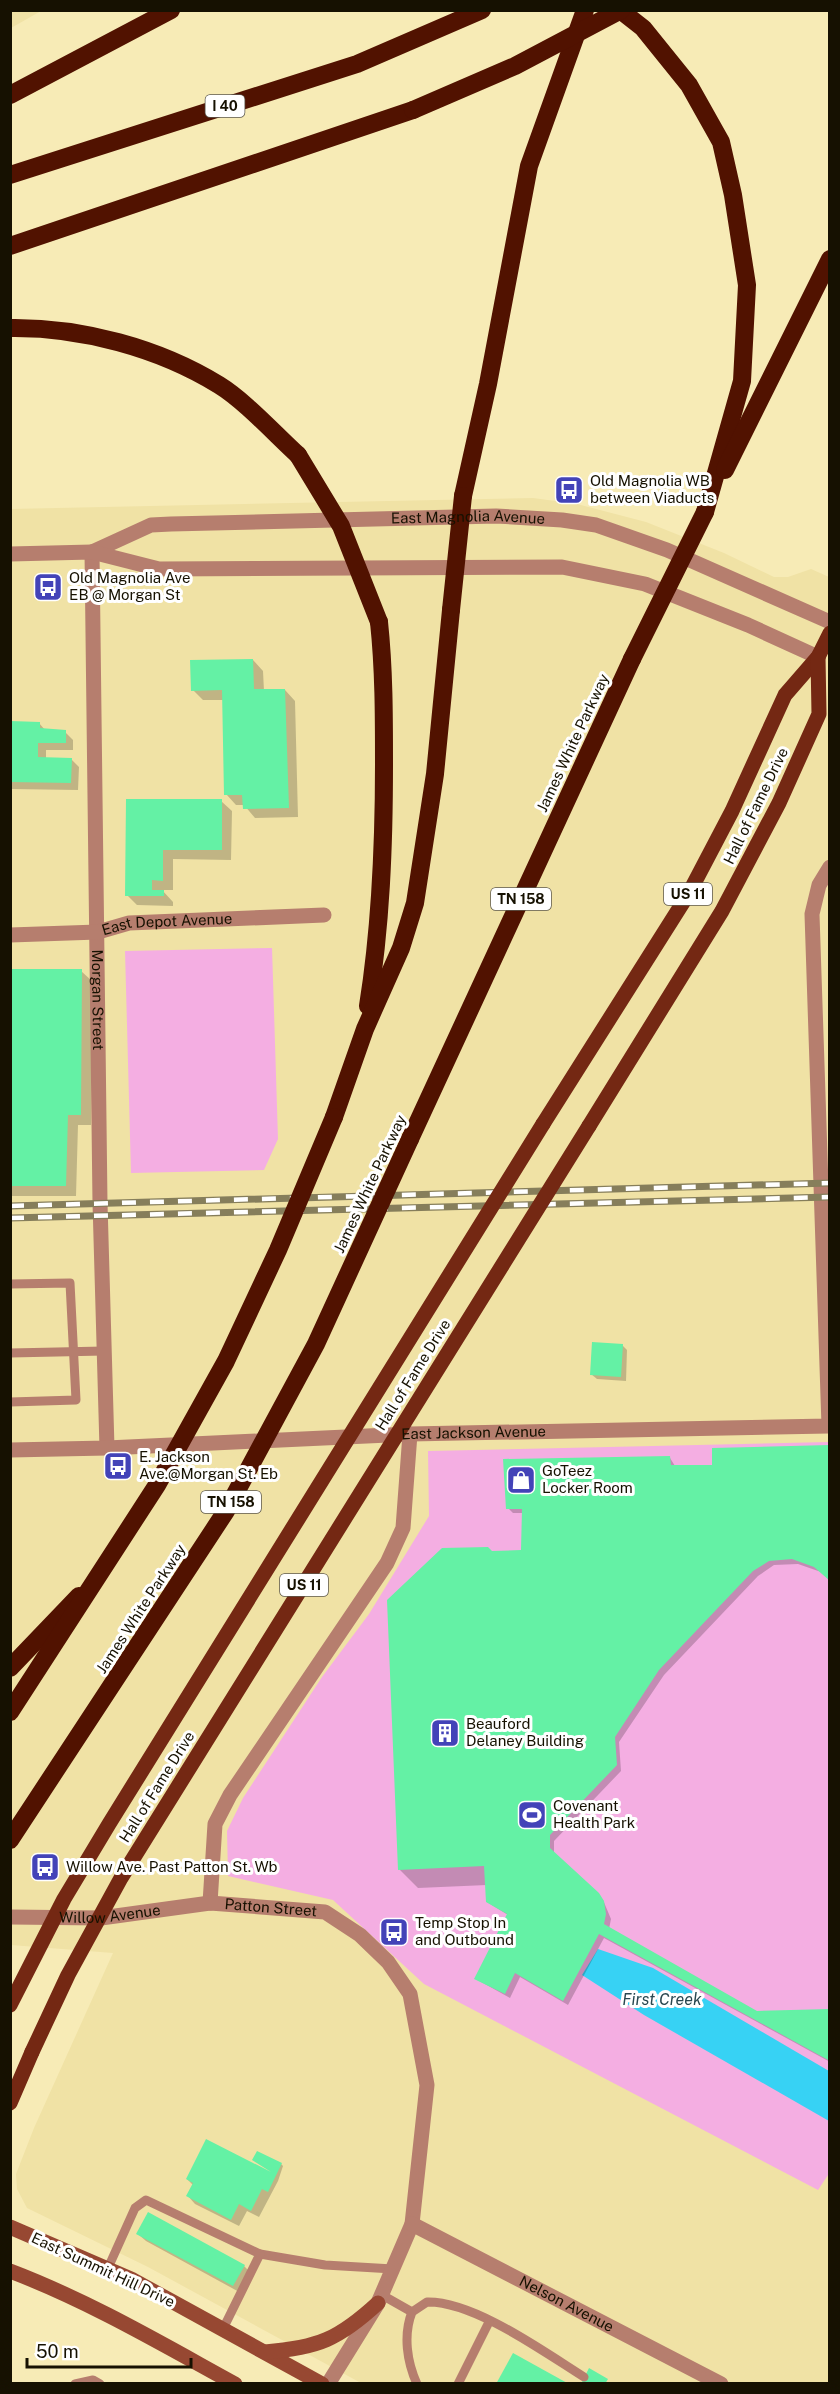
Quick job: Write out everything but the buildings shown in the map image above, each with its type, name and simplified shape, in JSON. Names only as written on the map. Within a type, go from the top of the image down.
[{"type":"highway","points":[[10,95],[171,10]]},
{"type":"highway","name":"I 40","points":[[10,175],[357,64],[482,10]]},
{"type":"highway","points":[[10,1712],[158,1485],[226,1361],[278,1250],[334,1116],[365,1029],[401,948],[415,903],[435,774],[464,495],[488,384],[529,166],[585,10]]},
{"type":"highway","points":[[10,246],[413,110],[515,66],[620,10],[643,28],[689,85],[721,142],[747,285],[742,381],[705,512]]},
{"type":"highway","points":[[705,512],[830,259]]},
{"type":"highway","points":[[10,328],[44,328],[144,349],[220,386],[298,455],[341,526],[379,622],[384,665],[384,863],[378,943],[365,1029]]},
{"type":"highway","name":"James White Parkway","points":[[10,1840],[226,1511],[316,1344],[632,659],[705,512]]},
{"type":"highway","points":[[10,1668],[93,1582]]},
{"type":"main road","name":"Hall of Fame Drive","points":[[10,2005],[64,1899],[109,1824],[688,893],[732,811],[785,695],[818,657],[830,633]]},
{"type":"main road","name":"Hall of Fame Drive","points":[[10,2103],[68,1975],[121,1878],[722,911],[779,803],[819,714],[818,657]]},
{"type":"main road","name":"East Summit Hill Drive","points":[[10,2227],[108,2268],[322,2384]]},
{"type":"main road","points":[[10,2271],[45,2284],[114,2318],[236,2384]]},
{"type":"main road","points":[[265,2352],[291,2350],[335,2337],[351,2327],[380,2299]]},
{"type":"street","name":"East Magnolia Avenue","points":[[92,552],[151,525],[496,516],[562,520],[596,525],[667,550],[830,622]]},
{"type":"street","name":"East Magnolia Avenue","points":[[10,554],[92,552],[159,569],[562,567],[645,584],[748,625],[818,657]]},
{"type":"street","name":"Morgan Street","points":[[92,552],[100,1203],[107,1448]]},
{"type":"street","points":[[830,867],[819,885],[812,914],[830,1426]]},
{"type":"street","name":"East Depot Avenue","points":[[10,935],[98,932],[129,923],[324,915]]},
{"type":"street","name":"East Jackson Avenue","points":[[10,1450],[107,1448],[410,1434],[830,1426]]},
{"type":"street","name":"Patton Street","points":[[328,2384],[380,2299],[412,2224],[427,2085],[410,1994],[381,1955],[360,1935],[325,1912],[210,1903],[215,1824],[230,1795],[387,1563],[403,1528],[410,1434]]},
{"type":"street","name":"Willow Avenue","points":[[10,1917],[101,1918],[210,1903]]},
{"type":"street","name":"Nelson Avenue","points":[[412,2224],[721,2384]]},
{"type":"lane","points":[[10,1284],[70,1283],[76,1400],[10,1402]]},
{"type":"lane","points":[[10,1353],[104,1352]]},
{"type":"lane","points":[[108,2268],[135,2208],[146,2200],[261,2254],[324,2265],[393,2269]]},
{"type":"lane","points":[[223,2329],[261,2254]]},
{"type":"lane","points":[[380,2299],[412,2312]]},
{"type":"lane","points":[[417,2384],[410,2364],[407,2335],[412,2312],[427,2302],[453,2305],[489,2322],[584,2377]]},
{"type":"lane","points":[[458,2384],[489,2322]]},
{"type":"lane","points":[[75,2384],[93,2380],[100,2384]]},
{"type":"shaded area","points":[[11,10],[41,10],[41,11],[11,28]]},
{"type":"shaded area","points":[[533,498],[577,504],[646,522],[724,553],[774,577],[788,577],[811,569],[829,577],[829,2383],[361,2383],[148,2267],[27,2208],[17,2189],[16,2174],[34,2128],[113,1953],[11,1945],[10,509]]},
{"type":"shaded area","points":[[272,948],[278,1139],[264,1170],[131,1173],[125,951]]},
{"type":"shaded area","name":"Covenant Health Park","points":[[829,1442],[830,2172],[818,2190],[424,1984],[333,1900],[228,1876],[227,1831],[243,1798],[322,1677],[369,1614],[429,1516],[428,1451]]},
{"type":"water","name":"First Creek","points":[[598,1949],[653,1968],[829,2071],[829,2121],[644,2015],[582,1975]]},
{"type":"railway","points":[[10,1206],[830,1183]]},
{"type":"railway","points":[[10,1218],[830,1197]]},
{"type":"place","name":"Old Magnolia WB between Viaducts","points":[[569,490]]},
{"type":"place","name":"Old Magnolia Ave EB @ Morgan St","points":[[48,587]]},
{"type":"place","name":"E. Jackson Ave.@Morgan St. Eb","points":[[118,1466]]},
{"type":"place","name":"GoTeez Locker Room","points":[[521,1480]]},
{"type":"place","name":"Beauford Delaney Building","points":[[445,1733]]},
{"type":"place","name":"Covenant Health Park","points":[[532,1815]]},
{"type":"place","name":"Willow Ave. Past Patton St. Wb","points":[[45,1867]]},
{"type":"place","name":"Temp Stop In and Outbound","points":[[394,1932]]}]
